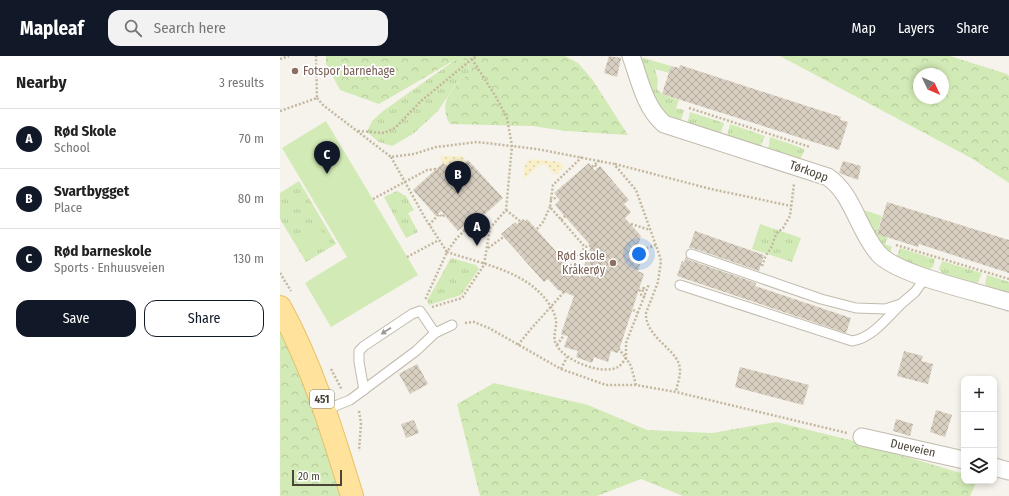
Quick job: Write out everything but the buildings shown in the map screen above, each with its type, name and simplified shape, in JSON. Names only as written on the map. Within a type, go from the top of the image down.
[{"type":"main road","name":"451","points":[[280,307],[313,375],[326,410],[352,496]]},
{"type":"street","name":"Tørkopp","points":[[631,56],[648,104],[654,115],[664,124],[828,177],[841,189],[877,253],[890,264],[925,278],[1009,302]]},
{"type":"street","name":"Dueveien","points":[[862,436],[961,459]]},
{"type":"street","points":[[997,469],[1009,471]]},
{"type":"lane","points":[[691,254],[821,299],[856,308],[885,309],[901,304]]},
{"type":"lane","points":[[680,285],[852,341],[865,338],[871,334],[901,304],[916,292],[925,278]]},
{"type":"lane","points":[[364,390],[358,362],[359,351],[406,318],[420,311],[435,333]]},
{"type":"lane","points":[[326,410],[350,400],[416,351],[435,333],[452,325]]},
{"type":"path","points":[[280,59],[293,56]]},
{"type":"path","points":[[316,56],[317,98],[323,105],[391,157],[429,225],[447,252],[520,277],[537,290],[551,306],[556,321],[554,335],[556,345],[567,357],[603,370],[618,367],[626,358],[626,342],[650,284]]},
{"type":"path","points":[[358,131],[384,133],[395,128],[421,101],[477,56]]},
{"type":"path","points":[[420,311],[462,298],[484,265],[490,228],[506,210],[512,146],[507,118],[496,97],[472,59]]},
{"type":"path","points":[[280,111],[317,98]]},
{"type":"path","points":[[689,108],[810,147]]},
{"type":"path","points":[[391,157],[466,143],[495,143],[582,156],[711,189],[791,206]]},
{"type":"path","points":[[537,230],[543,222],[550,207],[553,185],[582,156]]},
{"type":"path","points":[[598,168],[593,166],[600,160]]},
{"type":"path","points":[[614,164],[636,190],[661,261],[660,269],[646,313],[646,321],[650,330],[675,358],[680,369],[676,392]]},
{"type":"path","points":[[758,277],[776,234],[783,228],[790,216],[795,166]]},
{"type":"path","points":[[373,199],[427,170],[435,169],[442,176]]},
{"type":"path","points":[[550,200],[558,197]]},
{"type":"path","points":[[550,207],[585,247]]},
{"type":"path","points":[[506,210],[520,221]]},
{"type":"path","points":[[429,225],[439,214],[442,217],[444,215]]},
{"type":"path","points":[[420,311],[447,252],[456,239],[478,215],[490,228]]},
{"type":"path","points":[[561,220],[565,216]]},
{"type":"path","points":[[631,224],[650,230]]},
{"type":"path","points":[[487,248],[506,236]]},
{"type":"path","points":[[407,257],[439,240]]},
{"type":"path","points":[[568,269],[585,247],[594,245],[597,242]]},
{"type":"path","points":[[896,244],[1009,279]]},
{"type":"path","points":[[594,245],[598,247]]},
{"type":"path","points":[[635,252],[656,245]]},
{"type":"path","points":[[639,291],[644,288],[641,295],[645,297]]},
{"type":"path","points":[[518,345],[564,292]]},
{"type":"path","points":[[633,310],[639,312]]},
{"type":"path","points":[[452,325],[474,322],[489,328],[561,369],[606,385],[636,385],[676,392],[862,436]]},
{"type":"path","points":[[556,345],[564,335]]},
{"type":"path","points":[[619,349],[631,366],[636,385]]},
{"type":"path","points":[[561,369],[567,357]]},
{"type":"path","points":[[583,364],[585,360]]},
{"type":"path","points":[[358,457],[361,423],[359,411]]},
{"type":"green space","points":[[326,56],[565,56],[578,63],[592,79],[628,135],[566,131],[532,126],[450,124],[446,116],[446,102],[457,84],[469,73],[468,61],[458,58],[379,104],[340,90],[326,64]]},
{"type":"green space","points":[[637,56],[671,66],[669,73],[655,69],[658,80],[657,89],[662,94],[679,100],[676,108],[684,110],[681,121],[673,120],[665,114],[659,106],[653,96]]},
{"type":"green space","points":[[780,56],[950,56],[1007,74],[1009,76],[1009,183],[973,159]]},
{"type":"green space","points":[[458,58],[468,61],[469,73],[454,87],[438,111],[413,134],[392,146],[379,142],[367,132],[372,121],[383,111]]},
{"type":"green space","points":[[690,112],[724,123],[720,135],[687,125]]},
{"type":"green space","points":[[326,121],[418,275],[331,327],[305,283],[347,257],[282,148]]},
{"type":"green space","points":[[730,124],[765,136],[760,147],[727,137]]},
{"type":"green space","points":[[770,137],[805,149],[800,160],[768,150]]},
{"type":"green space","points":[[299,181],[336,244],[306,262],[280,219],[280,193]]},
{"type":"green space","points":[[397,191],[406,196],[414,210],[408,213],[418,232],[406,238],[384,197]]},
{"type":"green space","points":[[863,210],[882,216],[877,233],[888,237],[885,244],[892,247],[890,253],[885,253],[860,211]]},
{"type":"green space","points":[[760,224],[801,238],[792,262],[752,249]]},
{"type":"green space","points":[[318,225],[328,242],[307,255],[297,238]]},
{"type":"green space","points":[[900,248],[935,259],[933,267],[930,269],[899,260],[897,256]]},
{"type":"green space","points":[[451,258],[476,265],[479,269],[461,295],[429,305],[427,301]]},
{"type":"green space","points":[[942,261],[982,273],[977,284],[942,273],[939,269]]},
{"type":"green space","points":[[987,275],[1009,282],[1009,294],[988,287],[985,284]]},
{"type":"green space","points":[[280,322],[295,343],[345,496],[280,496]]},
{"type":"green space","points":[[494,383],[588,405],[647,430],[712,433],[776,422],[850,440],[961,473],[961,484],[976,484],[970,496],[683,496],[641,479],[597,496],[480,496],[457,404]]},
{"type":"sand","points":[[440,156],[462,156],[466,161],[453,173],[443,163]]},
{"type":"sand","points":[[533,159],[559,162],[564,167],[556,175],[545,164],[540,165],[524,179],[524,166],[527,162]]},
{"type":"place","name":"Fotspor barnehage","points":[[295,71]]},
{"type":"place","name":"Rød barneskole","points":[[327,174]]},
{"type":"place","name":"Svartbygget","points":[[458,194]]},
{"type":"place","name":"Rød Skole","points":[[477,246]]},
{"type":"place","name":"Rød skole Kråkerøy","points":[[613,263]]}]
